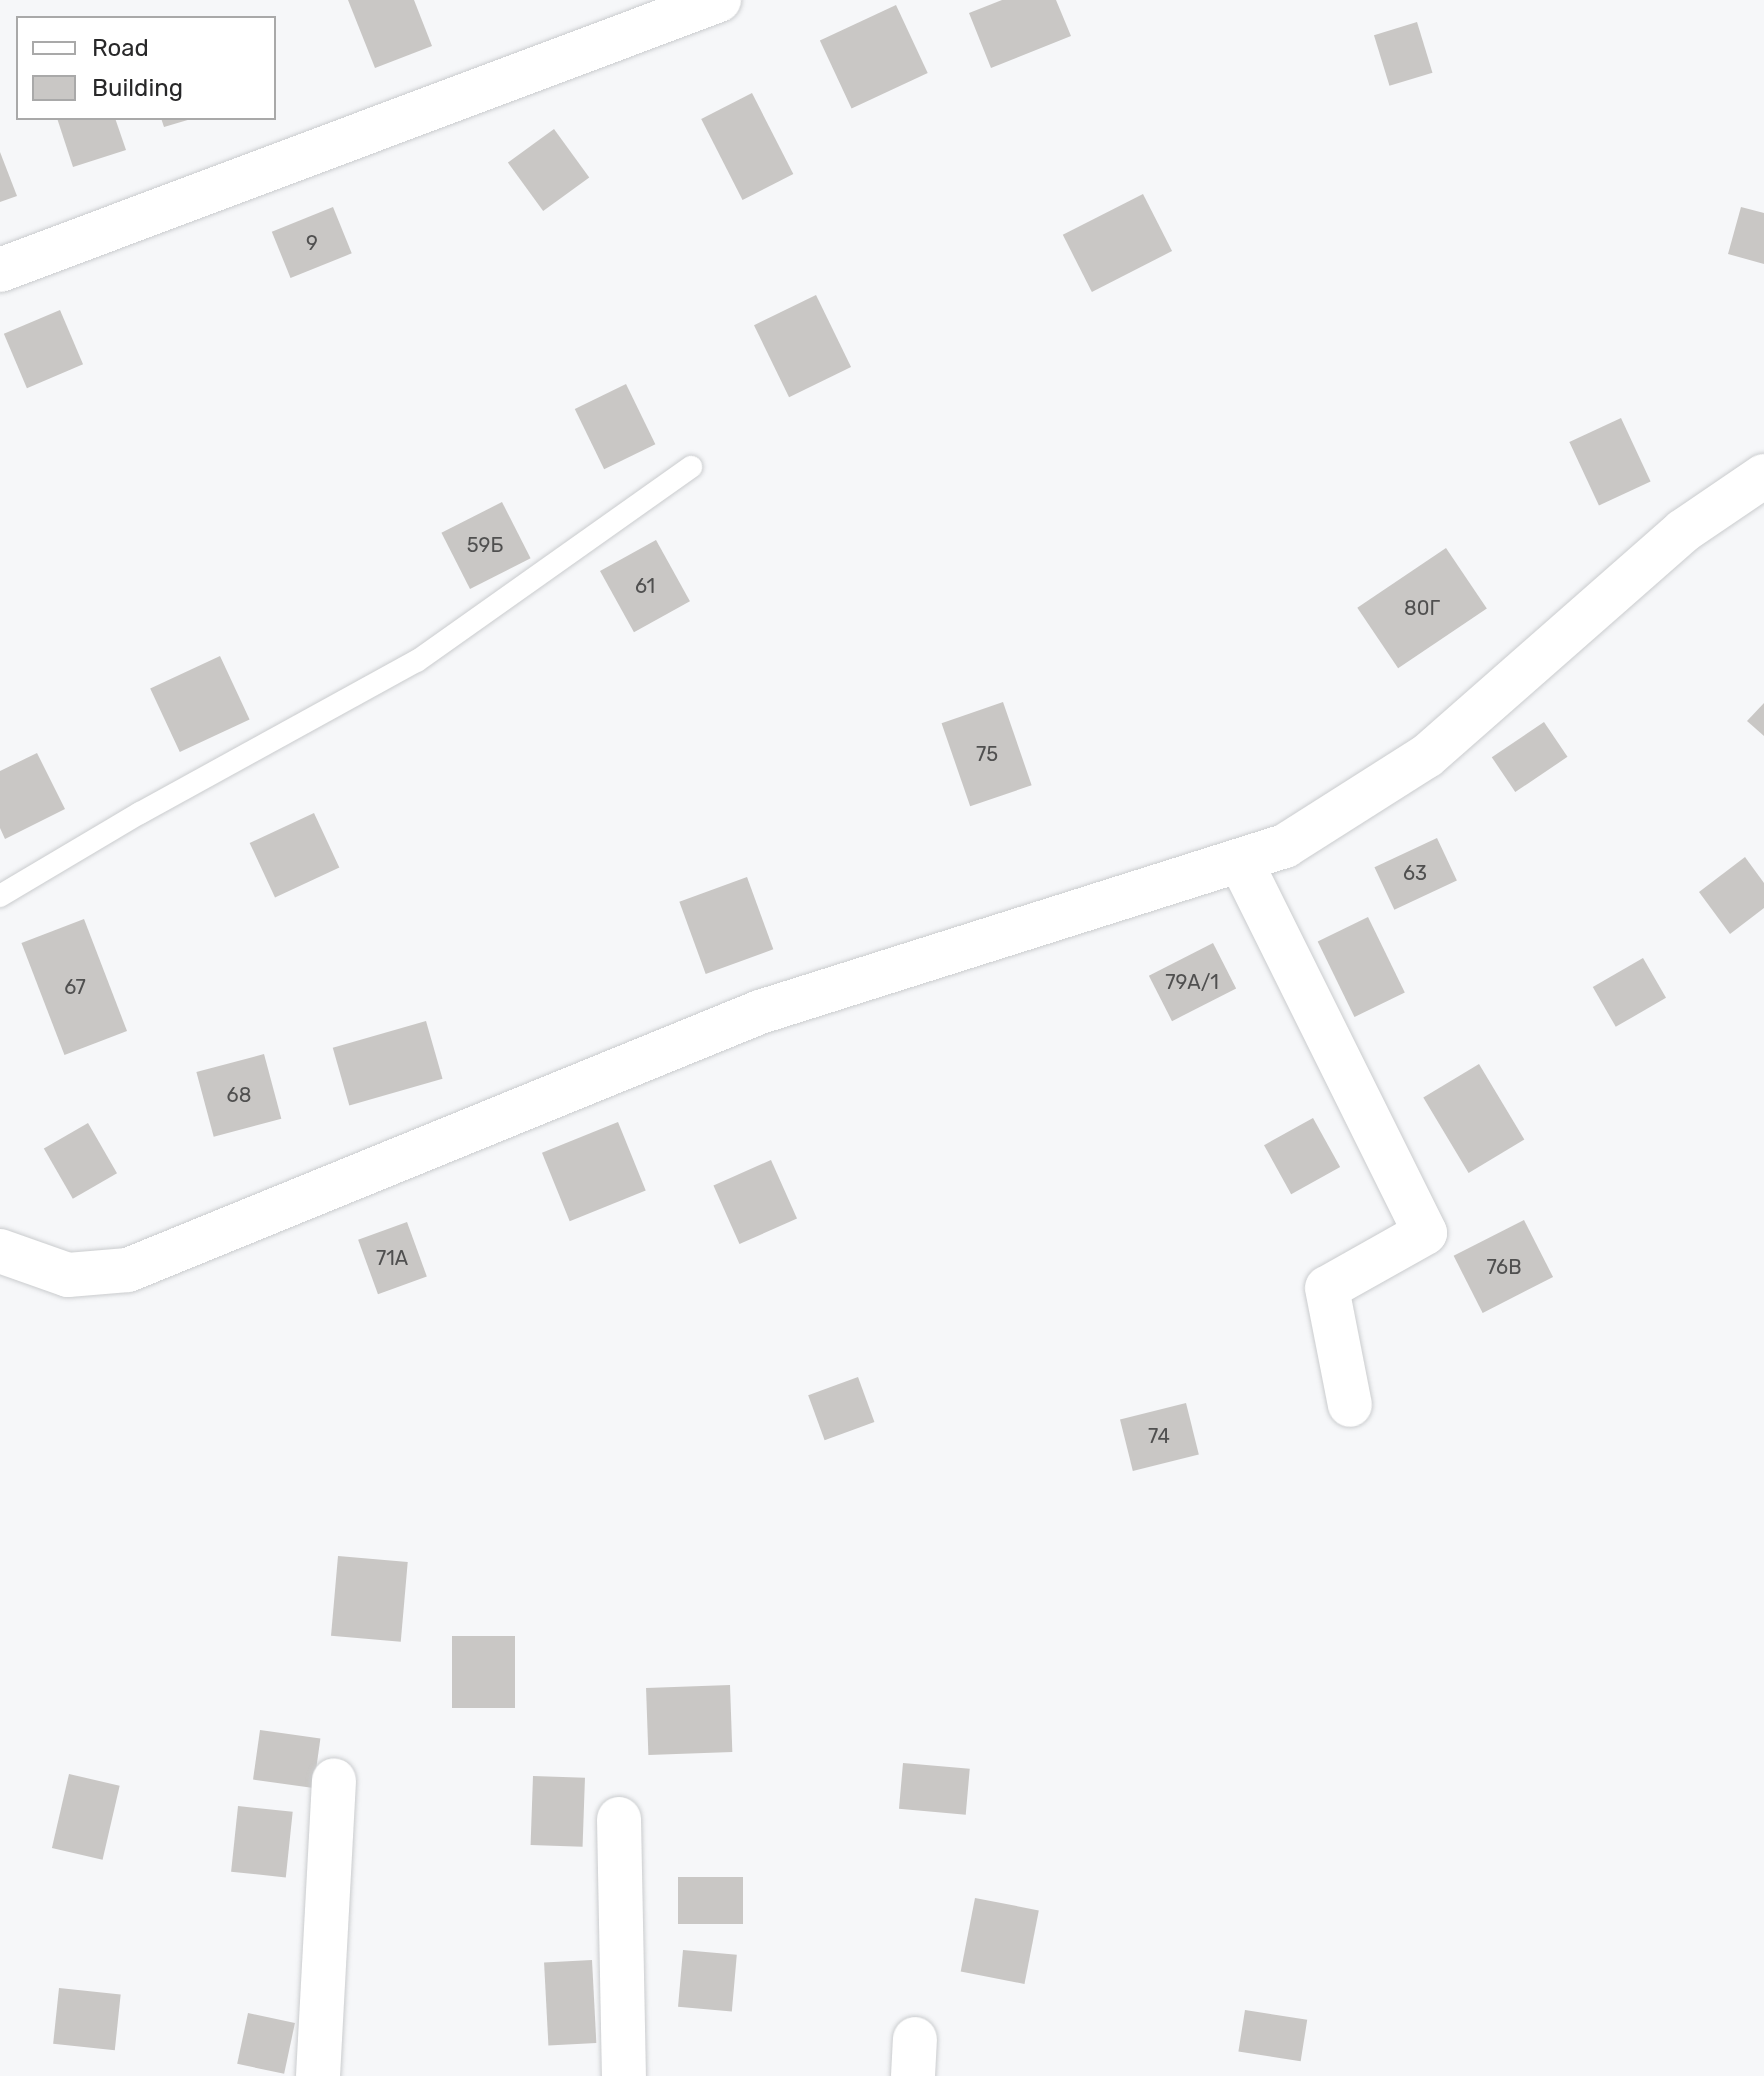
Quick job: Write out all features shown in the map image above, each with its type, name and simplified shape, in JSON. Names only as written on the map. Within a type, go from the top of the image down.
[{"type":"street","points":[[0,270],[719,0]]},
{"type":"street","points":[[0,1251],[68,1275],[128,1270],[760,1012],[1285,846],[1427,756],[1683,531],[1764,476]]},
{"type":"street","points":[[1241,862],[1425,1233],[1327,1288],[1350,1405]]},
{"type":"street","points":[[318,2076],[334,1780]]},
{"type":"street","points":[[619,1819],[624,2076]]},
{"type":"lane","points":[[0,896],[140,813],[417,661],[691,467]]},
{"type":"building","points":[[348,0],[414,0],[432,46],[375,68]]},
{"type":"building","points":[[1002,0],[1056,0],[1071,36],[991,68],[969,13]]},
{"type":"building","points":[[896,5],[928,73],[852,108],[820,40]]},
{"type":"building","points":[[1417,22],[1432,73],[1389,86],[1374,35]]},
{"type":"building","points":[[752,93],[793,174],[743,200],[701,119]]},
{"type":"building","points":[[58,120],[116,120],[126,150],[73,167]]},
{"type":"building","points":[[162,120],[188,120],[164,127]]},
{"type":"building","points":[[554,129],[589,178],[543,211],[508,163]]},
{"type":"building","points":[[0,152],[17,196],[0,202]]},
{"type":"building","points":[[1143,194],[1172,251],[1092,292],[1063,235]]},
{"type":"building","points":[[333,207],[352,253],[291,278],[272,232]]},
{"type":"building","points":[[1741,207],[1764,213],[1764,264],[1728,254]]},
{"type":"building","points":[[816,295],[851,367],[789,397],[754,325]]},
{"type":"building","points":[[60,310],[83,364],[27,388],[4,334]]},
{"type":"building","points":[[626,384],[655,444],[604,469],[575,409]]},
{"type":"building","points":[[1621,418],[1651,481],[1599,506],[1569,442]]},
{"type":"building","points":[[502,502],[531,558],[470,589],[441,533]]},
{"type":"building","points":[[656,540],[690,601],[634,632],[600,571]]},
{"type":"building","points":[[1446,548],[1487,609],[1398,668],[1357,608]]},
{"type":"building","points":[[220,656],[250,719],[180,752],[150,689]]},
{"type":"building","points":[[1003,702],[1032,785],[970,806],[942,723]]},
{"type":"building","points":[[1764,703],[1764,736],[1747,721]]},
{"type":"building","points":[[1544,722],[1567,757],[1515,792],[1492,757]]},
{"type":"building","points":[[37,753],[65,809],[5,839],[0,828],[0,771]]},
{"type":"building","points":[[314,813],[339,867],[275,897],[250,843]]},
{"type":"building","points":[[1437,838],[1457,881],[1394,910],[1374,867]]},
{"type":"building","points":[[1745,857],[1764,883],[1764,908],[1730,934],[1699,892]]},
{"type":"building","points":[[747,877],[773,949],[706,974],[679,902]]},
{"type":"building","points":[[1368,917],[1405,992],[1354,1017],[1318,942]]},
{"type":"building","points":[[84,919],[127,1031],[64,1055],[21,943]]},
{"type":"building","points":[[1213,943],[1236,988],[1172,1021],[1149,976]]},
{"type":"building","points":[[1643,958],[1666,998],[1616,1027],[1593,987]]},
{"type":"building","points":[[426,1021],[443,1079],[349,1105],[333,1048]]},
{"type":"building","points":[[264,1054],[281,1119],[214,1137],[196,1072]]},
{"type":"building","points":[[1479,1064],[1524,1139],[1469,1173],[1423,1097]]},
{"type":"building","points":[[1313,1118],[1340,1167],[1291,1194],[1264,1145]]},
{"type":"building","points":[[618,1122],[646,1191],[570,1221],[542,1153]]},
{"type":"building","points":[[88,1123],[117,1173],[73,1199],[44,1148]]},
{"type":"building","points":[[771,1160],[797,1218],[739,1244],[713,1186]]},
{"type":"building","points":[[1524,1220],[1553,1277],[1483,1313],[1454,1256]]},
{"type":"building","points":[[407,1222],[427,1277],[378,1294],[358,1240]]},
{"type":"building","points":[[858,1377],[874,1422],[825,1440],[808,1395]]},
{"type":"building","points":[[1186,1403],[1199,1454],[1133,1471],[1120,1419]]},
{"type":"building","points":[[338,1556],[408,1562],[401,1642],[331,1636]]},
{"type":"building","points":[[452,1636],[515,1636],[515,1708],[452,1708]]},
{"type":"building","points":[[730,1685],[732,1752],[648,1755],[646,1688]]},
{"type":"building","points":[[260,1730],[320,1738],[313,1788],[253,1780]]},
{"type":"building","points":[[903,1763],[970,1769],[966,1815],[899,1809]]},
{"type":"building","points":[[69,1774],[120,1786],[103,1860],[52,1848]]},
{"type":"building","points":[[533,1776],[585,1778],[583,1847],[531,1845]]},
{"type":"building","points":[[238,1806],[293,1812],[286,1877],[231,1872]]},
{"type":"building","points":[[678,1877],[743,1877],[743,1924],[678,1924]]},
{"type":"building","points":[[975,1898],[1039,1910],[1024,1984],[961,1972]]},
{"type":"building","points":[[683,1950],[737,1955],[732,2011],[678,2007]]},
{"type":"building","points":[[592,1960],[596,2043],[548,2045],[544,1963]]},
{"type":"building","points":[[59,1988],[121,1994],[115,2050],[53,2044]]},
{"type":"building","points":[[1245,2010],[1307,2020],[1301,2061],[1238,2051]]},
{"type":"building","points":[[248,2013],[295,2023],[284,2074],[237,2064]]}]
